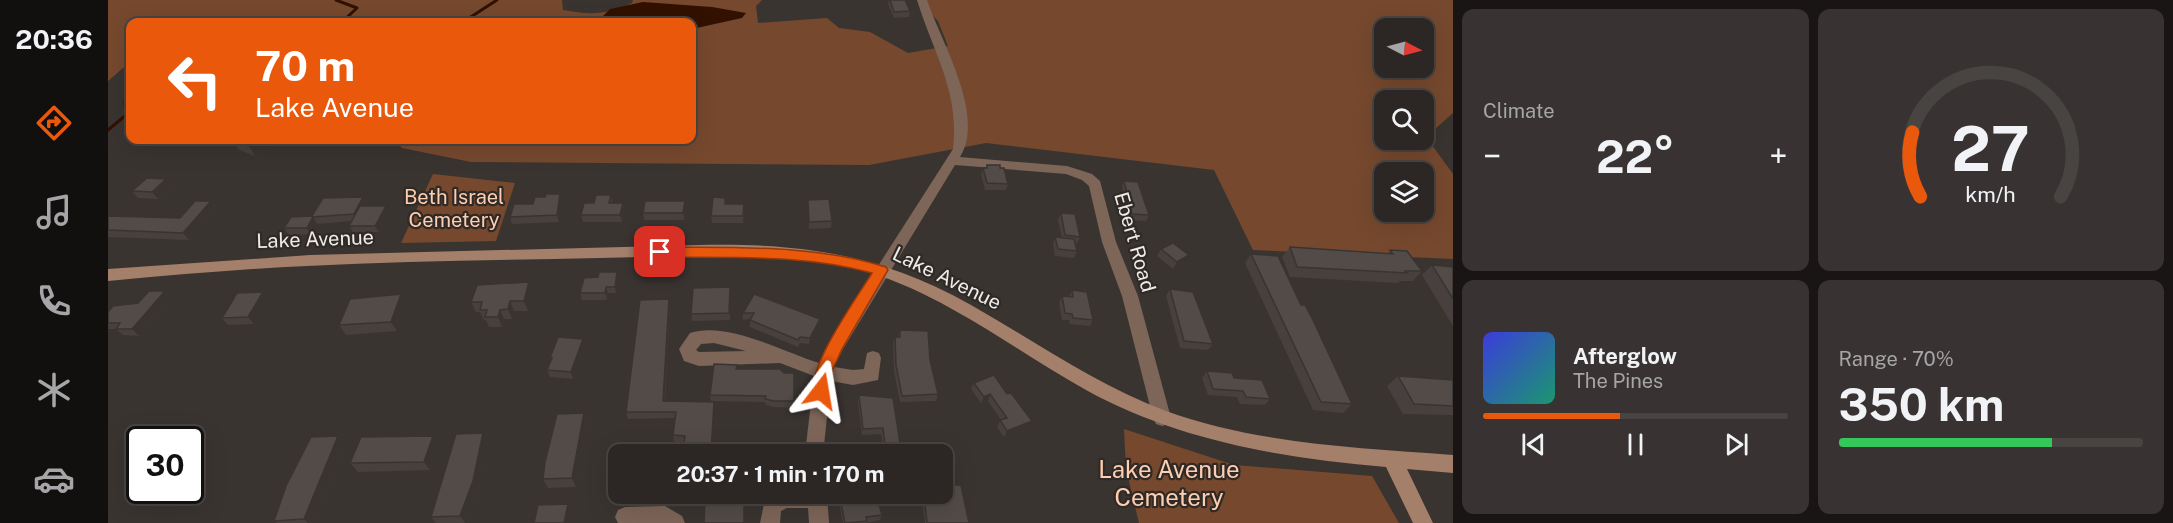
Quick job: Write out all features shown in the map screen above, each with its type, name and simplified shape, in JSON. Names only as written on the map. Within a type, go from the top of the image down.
[{"type":"main road","name":"Lake Avenue","points":[[108,275],[310,260],[712,251],[814,255],[881,270],[938,294],[1100,388],[1162,418],[1247,440],[1392,459],[1453,464]]},
{"type":"main road","points":[[1392,459],[1424,523]]},
{"type":"street","points":[[815,444],[823,373],[881,270],[953,160],[961,138],[960,99],[922,0]]},
{"type":"street","name":"Ebert Road","points":[[953,160],[1050,168],[1078,173],[1095,184],[1109,242],[1130,296],[1162,418]]},
{"type":"street","points":[[778,357],[823,373],[853,380],[868,377],[874,373],[873,358]]},
{"type":"street","points":[[770,523],[774,504]]},
{"type":"street","points":[[818,504],[819,523]]},
{"type":"street","points":[[625,517],[665,516],[675,523]]},
{"type":"green space","points":[[108,0],[562,0],[563,10],[590,13],[615,10],[632,3],[633,0],[762,0],[756,6],[758,23],[827,18],[839,28],[870,32],[908,53],[948,46],[938,21],[917,0],[1453,0],[1453,113],[1434,130],[1434,90],[1374,90],[1374,150],[1434,150],[1434,148],[1453,174],[1453,259],[1253,250],[1214,170],[986,143],[869,165],[471,162],[402,148],[398,144],[696,144],[696,18],[126,18],[126,65],[108,81]]},
{"type":"green space","name":"Beth Israel Cemetery","points":[[433,174],[515,183],[496,241],[401,243]]},
{"type":"green space","name":"Lake Avenue Cemetery","points":[[1124,429],[1234,465],[1372,476],[1399,523],[1139,523],[1126,469]]},
{"type":"shaded area","points":[[643,2],[712,7],[746,13],[742,18],[696,28],[696,18],[602,18],[610,9]]},
{"type":"building","points":[[890,0],[905,0],[910,11],[894,12]]},
{"type":"building","points":[[987,165],[1000,165],[1000,168],[1004,168],[1008,184],[987,183],[983,168],[987,168]]},
{"type":"building","points":[[147,178],[166,179],[152,192],[132,191]]},
{"type":"building","points":[[1124,181],[1138,182],[1149,215],[1132,214]]},
{"type":"building","points":[[546,194],[560,194],[557,215],[510,217],[514,204],[533,204],[535,197],[545,197]]},
{"type":"building","points":[[596,195],[611,195],[609,203],[623,203],[620,215],[581,215],[584,203],[594,203]]},
{"type":"building","points":[[363,197],[354,214],[313,217],[307,228],[284,228],[291,217],[312,216],[323,198]]},
{"type":"building","points":[[713,197],[725,198],[725,204],[744,204],[743,216],[711,216]]},
{"type":"building","points":[[829,199],[832,221],[809,222],[808,200]]},
{"type":"building","points":[[195,201],[211,201],[183,233],[108,230],[108,216],[180,218]]},
{"type":"building","points":[[645,201],[685,201],[683,213],[643,213]]},
{"type":"building","points":[[360,206],[386,206],[375,226],[349,226]]},
{"type":"building","points":[[1061,213],[1075,214],[1080,237],[1065,235]]},
{"type":"building","points":[[1055,237],[1074,239],[1077,251],[1058,249]]},
{"type":"building","points":[[1173,243],[1189,255],[1177,262],[1161,249]]},
{"type":"building","points":[[1290,247],[1393,254],[1390,250],[1407,251],[1422,271],[1405,271],[1407,273],[1297,267]]},
{"type":"building","points":[[1251,254],[1278,256],[1301,305],[1305,305],[1312,318],[1352,404],[1321,402]]},
{"type":"building","points":[[1432,265],[1453,267],[1453,299]]},
{"type":"building","points":[[599,272],[617,272],[615,287],[606,287],[605,293],[580,293],[584,278],[598,277]]},
{"type":"building","points":[[529,282],[524,301],[510,301],[508,309],[500,310],[498,317],[485,317],[487,310],[480,310],[482,302],[471,302],[477,285]]},
{"type":"building","points":[[730,287],[729,313],[691,314],[693,288]]},
{"type":"building","points":[[1170,289],[1193,292],[1213,344],[1184,341]]},
{"type":"building","points":[[1072,290],[1087,292],[1093,320],[1073,318],[1072,314],[1065,313],[1062,296],[1073,297]]},
{"type":"building","points":[[149,291],[165,291],[132,329],[116,329],[120,323],[108,323],[108,312],[113,306],[138,303]]},
{"type":"building","points":[[263,292],[248,317],[222,318],[237,293]]},
{"type":"building","points":[[401,294],[391,322],[339,325],[350,299]]},
{"type":"building","points":[[754,294],[820,319],[810,338],[800,337],[798,340],[750,320],[754,313],[743,313]]},
{"type":"building","points":[[669,299],[663,401],[714,402],[712,444],[684,444],[685,436],[673,435],[676,412],[626,412],[640,300]]},
{"type":"building","points":[[900,330],[928,331],[930,360],[938,394],[902,396],[896,365],[895,337],[900,337]]},
{"type":"building","points":[[558,337],[583,339],[571,372],[547,370]]},
{"type":"building","points":[[714,364],[737,365],[736,369],[780,369],[784,373],[794,373],[794,401],[774,401],[765,399],[766,396],[710,395]]},
{"type":"building","points":[[1207,371],[1232,373],[1234,378],[1262,380],[1270,399],[1246,397],[1243,391],[1213,389]]},
{"type":"building","points":[[994,375],[1007,394],[1011,393],[1032,421],[1007,431],[1000,420],[1007,418],[990,394],[984,397],[974,383]]},
{"type":"building","points":[[1398,376],[1453,380],[1453,406],[1414,404]]},
{"type":"building","points":[[859,395],[893,398],[900,443],[915,442],[915,444],[885,444],[883,428],[863,429]]},
{"type":"building","points":[[584,413],[572,478],[543,479],[557,414]]},
{"type":"building","points":[[483,433],[473,481],[460,516],[431,517],[456,434]]},
{"type":"building","points":[[338,436],[304,519],[274,521],[286,486],[311,437]]},
{"type":"building","points":[[433,436],[424,462],[350,463],[361,437]]},
{"type":"building","points":[[953,485],[961,485],[969,523],[927,523],[925,504],[953,504]]},
{"type":"building","points":[[568,504],[564,523],[534,523],[538,505]]},
{"type":"building","points":[[705,504],[744,504],[744,523],[704,523]]},
{"type":"building","points":[[841,504],[879,504],[882,515],[866,517],[867,521],[845,523]]},
{"type":"waterway","points":[[336,0],[357,8],[346,18]]},
{"type":"waterway","points":[[469,18],[497,0]]},
{"type":"waterway","points":[[126,98],[126,115]]},
{"type":"waterway","points":[[108,130],[126,115]]},
{"type":"route","points":[[660,252],[790,253],[839,259],[881,270],[836,346],[823,373],[821,391]]}]
